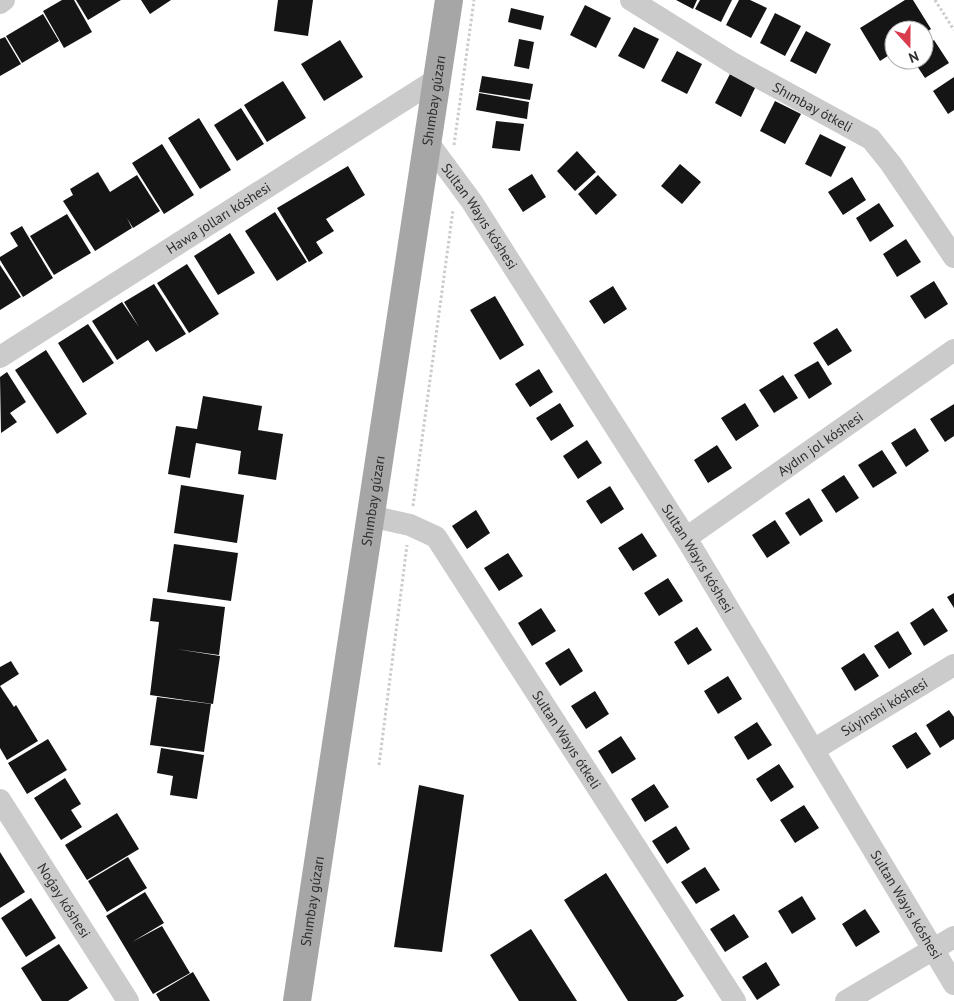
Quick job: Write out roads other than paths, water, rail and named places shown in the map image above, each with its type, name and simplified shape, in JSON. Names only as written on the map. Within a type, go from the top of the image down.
[{"type":"main road","name":"Shımbay gúzarı","points":[[297,1001],[449,0]]},
{"type":"street","points":[[0,3],[4,0]]},
{"type":"street","name":"Shımbay ótkeli","points":[[631,0],[734,64],[871,139],[892,164],[954,257]]},
{"type":"street","name":"Hawa jolları kóshesi","points":[[0,357],[437,79]]},
{"type":"street","name":"Sultan Wayıs kóshesi","points":[[427,141],[472,202],[686,538],[815,749],[954,984]]},
{"type":"street","name":"Aydın jol kóshesi","points":[[686,538],[954,350]]},
{"type":"street","name":"Sultan Wayıs ótkeli","points":[[370,516],[410,525],[436,537],[735,1001]]},
{"type":"street","name":"Súyinshi kóshesi","points":[[815,749],[954,665]]},
{"type":"street","name":"Noǵay kóshesi","points":[[0,800],[128,1001]]},
{"type":"street","points":[[846,1001],[954,937]]}]
